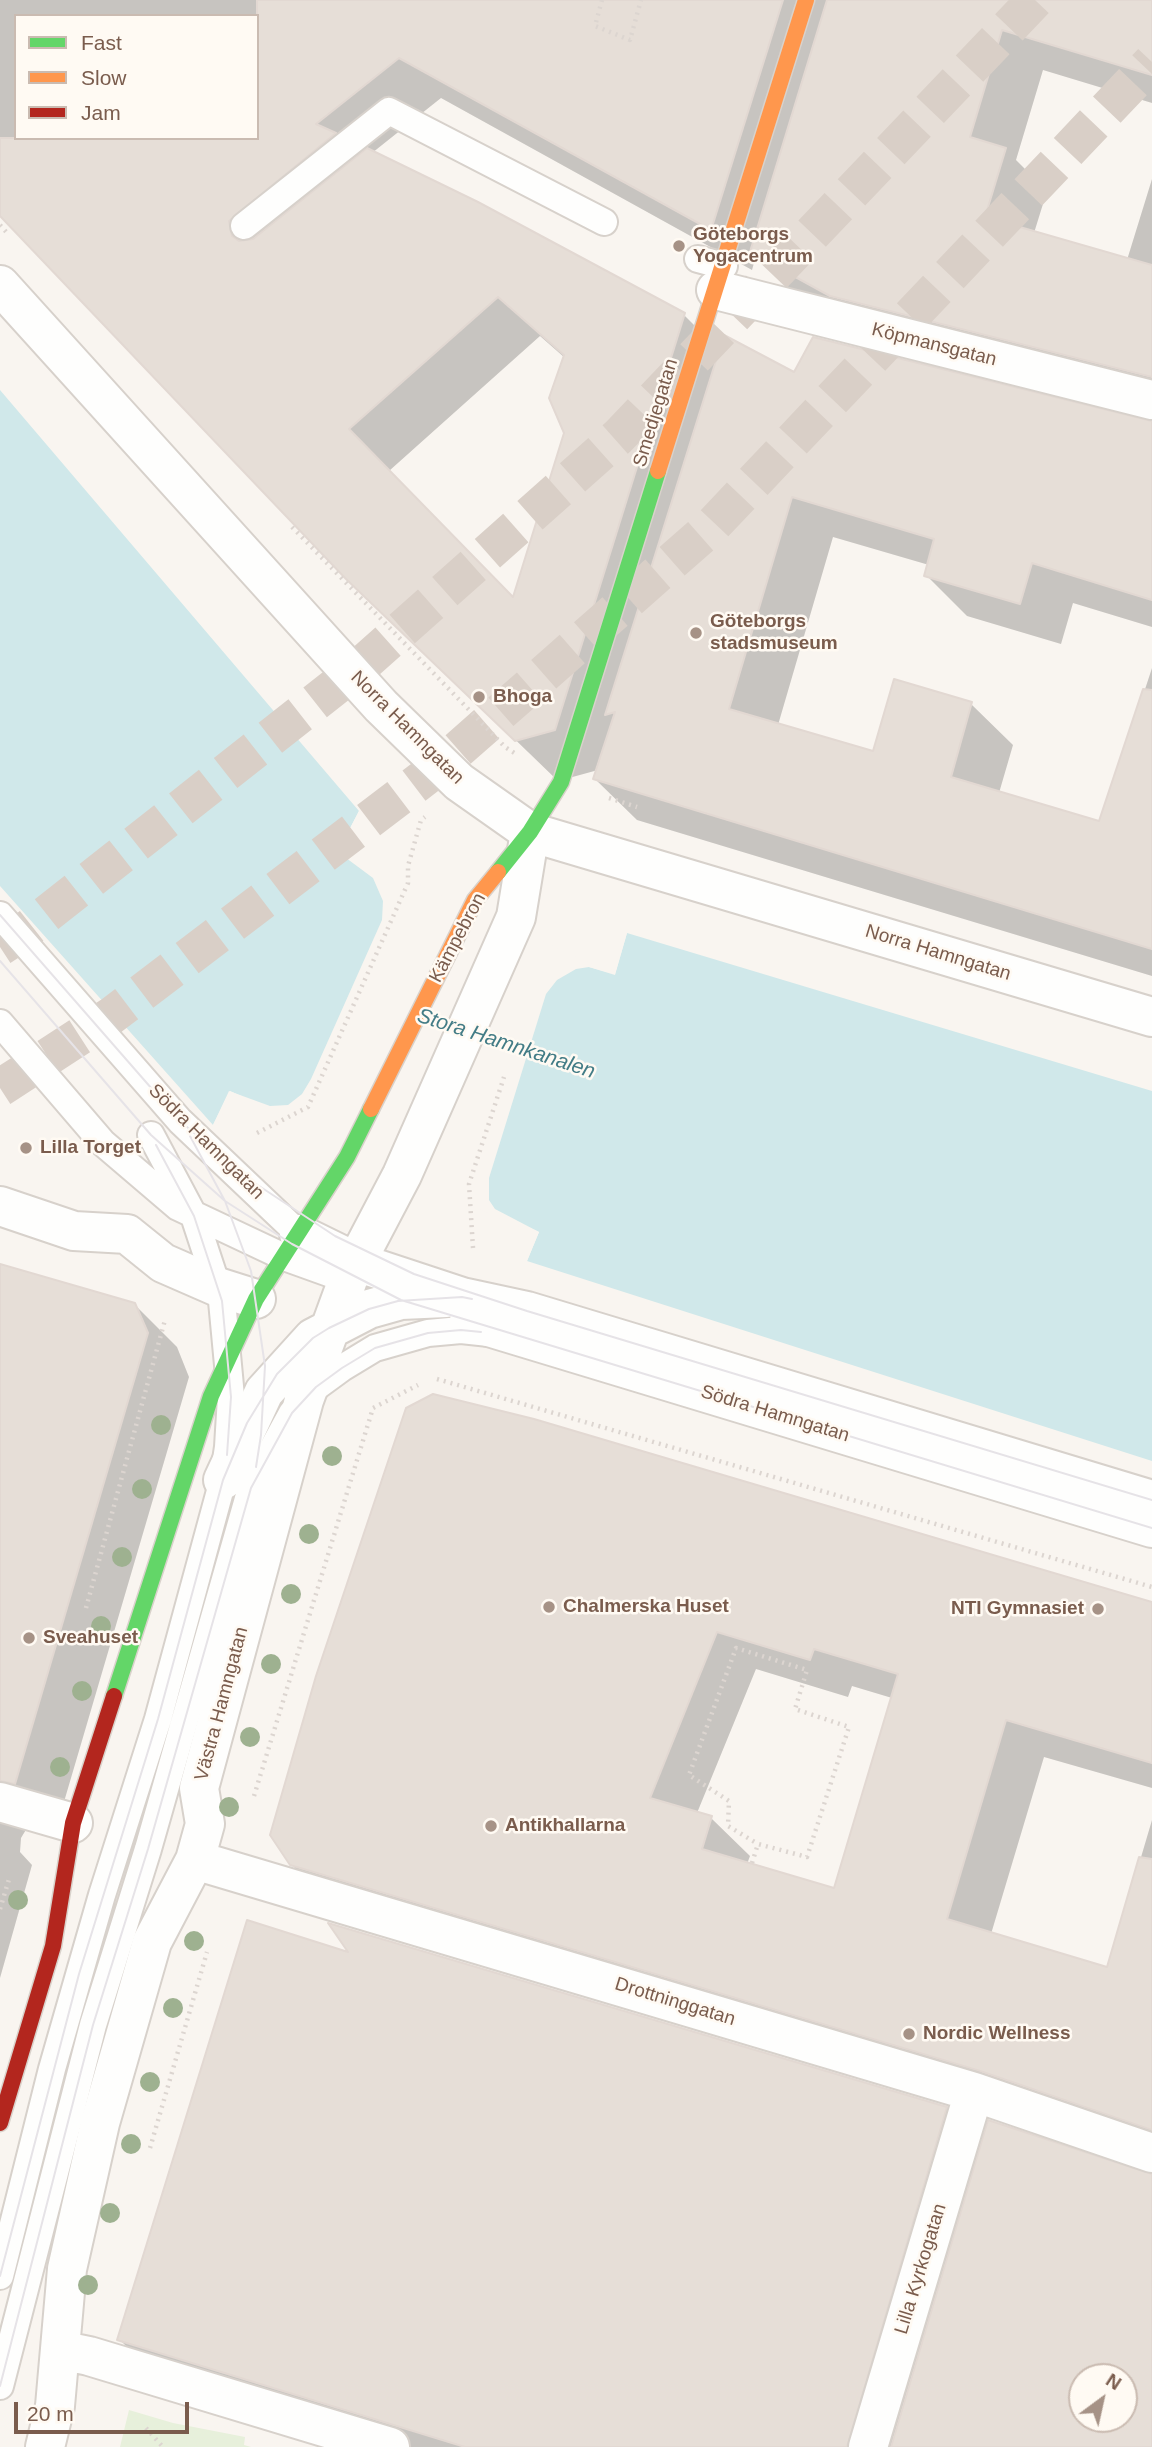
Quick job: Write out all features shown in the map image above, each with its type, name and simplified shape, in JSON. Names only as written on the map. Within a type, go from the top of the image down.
[{"type":"street","name":"Smedjegatan","points":[[530,832],[561,782],[574,748],[713,272],[806,0]]},
{"type":"street","name":"Köpmansgatan","points":[[713,272],[1152,400]]},
{"type":"street","name":"Norra Hamngatan","points":[[0,285],[381,706],[459,782],[530,832],[1152,1017]]},
{"type":"street","name":"Kämpebron","points":[[291,1245],[347,1157],[475,900],[530,832]]},
{"type":"street","name":"Kämpebron","points":[[402,1175],[516,917],[530,832]]},
{"type":"street","name":"Västra Hamngatan","points":[[45,2447],[55,2406],[67,2269],[100,2123],[152,1942],[194,1860],[205,1824],[199,1788],[304,1400],[352,1271],[402,1175]]},
{"type":"street","points":[[0,1206],[74,1231],[127,1234],[163,1263],[218,1287],[256,1299]]},
{"type":"street","name":"Södra Hamngatan","points":[[291,1245],[330,1252],[352,1271],[398,1301],[1152,1528]]},
{"type":"street","points":[[0,2123],[53,1946],[73,1823],[191,1450],[229,1354],[256,1299],[291,1245]]},
{"type":"street","name":"Södra Hamngatan","points":[[352,1271],[456,1314]]},
{"type":"street","name":"Södra Hamngatan","points":[[223,1480],[264,1392],[293,1357],[329,1328],[369,1308],[398,1301],[456,1314],[527,1311],[1152,1500]]},
{"type":"street","points":[[0,1802],[73,1823]]},
{"type":"street","name":"Drottninggatan","points":[[194,1860],[232,1869],[974,2092],[1152,2153]]},
{"type":"street","name":"Lilla Kyrkogatan","points":[[867,2447],[974,2092]]},
{"type":"street","points":[[60,2350],[89,2356],[390,2447]]},
{"type":"lane","points":[[244,226],[389,111],[604,222]]},
{"type":"lane","name":"Södra Hamngatan","points":[[0,915],[291,1245]]},
{"type":"lane","name":"Södra Hamngatan","points":[[0,1023],[103,1143],[155,1189],[194,1216],[291,1245]]},
{"type":"lane","points":[[0,2276],[79,1974],[158,1719],[223,1480],[230,1422],[229,1354],[218,1287],[194,1216],[151,1135]]},
{"type":"lane","points":[[0,2386],[93,2025],[148,1849],[251,1488],[279,1433],[304,1400],[326,1378],[375,1348],[428,1333],[456,1314],[509,1334]]},
{"type":"path","points":[[602,0],[595,26],[630,40],[642,0]]},
{"type":"path","points":[[282,1122],[308,1107],[408,883]]},
{"type":"path","points":[[469,1184],[474,1233],[471,1269],[433,1378],[1152,1587]]},
{"type":"path","points":[[84,1612],[165,1321],[163,1263]]},
{"type":"path","points":[[232,1869],[373,1408],[421,1384]]},
{"type":"path","points":[[736,1648],[807,1670],[795,1709],[849,1727],[807,1857],[758,1843],[728,1826],[729,1801],[689,1776],[736,1648]]},
{"type":"path","points":[[752,1863],[758,1843]]},
{"type":"path","points":[[147,2158],[208,1948]]},
{"type":"green space","points":[[129,2410],[173,2423],[245,2437],[244,2445],[251,2447],[120,2447]]},
{"type":"water","name":"Stora Hamnkanalen","points":[[0,390],[359,811],[338,851],[589,967],[615,974],[627,933],[1152,1091],[1152,1461],[527,1261],[539,1232],[230,1091],[213,1125],[0,886]]},
{"type":"pier","points":[[359,811],[363,812],[343,850],[590,963],[613,970],[624,932],[627,933],[615,975],[589,967],[576,969],[557,980],[546,994],[489,1178],[489,1200],[495,1209],[539,1232],[527,1261],[524,1260],[534,1234],[231,1096],[217,1126],[213,1125],[229,1091],[270,1106],[288,1105],[302,1094],[311,1079],[382,920],[383,901],[373,878],[338,852]]},
{"type":"building","points":[[257,0],[783,0],[711,230],[399,58],[316,124],[336,133],[229,221],[232,236],[239,241],[253,239],[367,148],[478,202],[685,313],[555,730],[515,741],[346,579],[0,216],[0,138],[259,140]],"holes":[[[498,297],[564,355],[549,398],[564,433],[513,597],[349,429]]]},
{"type":"building","points":[[827,0],[1152,0],[1152,75],[1002,30],[970,137],[1006,148],[985,217],[1152,265],[1152,377],[830,296],[750,252]]},
{"type":"building","name":"Göteborgs stadsmuseum","points":[[724,335],[794,372],[813,337],[1152,421],[1152,600],[1032,563],[1020,604],[924,576],[934,539],[792,497],[729,709],[873,751],[894,679],[972,702],[951,777],[1099,821],[1143,689],[1152,690],[1152,949],[593,779],[615,712],[605,715]]},
{"type":"building","name":"Sveahuset","points":[[0,1264],[135,1303],[148,1333],[15,1784],[0,1781]]},
{"type":"building","points":[[433,1394],[534,1419],[1152,1602],[1152,1763],[1006,1720],[947,1919],[1107,1967],[1139,1857],[1152,1859],[1152,2130],[980,2071],[290,1865],[270,1835],[316,1676],[406,1408]],"holes":[[[717,1632],[810,1660],[814,1649],[898,1674],[834,1888],[702,1849],[712,1816],[650,1798]]]},
{"type":"building","points":[[247,1920],[348,1952],[328,1923],[947,2107],[847,2447],[465,2447],[117,2340]]},
{"type":"building","points":[[988,2120],[1152,2174],[1152,2447],[891,2447]]},
{"type":"tunnel","points":[[0,947],[29,928],[355,671],[618,437],[1035,0]]},
{"type":"tunnel","points":[[0,1088],[111,1016],[437,768],[710,528],[1152,62]]},
{"type":"tram line","points":[[0,915],[180,1121],[247,1178],[335,1236],[414,1274],[527,1311],[1152,1500]]},
{"type":"tram line","points":[[0,961],[151,1135],[225,1201],[292,1244],[401,1300],[1152,1528]]},
{"type":"tram line","points":[[190,1136],[225,1201],[251,1271],[265,1366],[261,1435],[256,1467]]},
{"type":"tram line","points":[[156,1145],[194,1216],[222,1301],[231,1397],[227,1455]]},
{"type":"tram line","points":[[0,2276],[79,1974],[158,1719],[223,1480],[247,1423],[277,1374],[313,1338],[329,1328],[369,1309],[398,1301],[462,1297],[472,1299]]},
{"type":"tram line","points":[[0,2386],[93,2025],[148,1849],[251,1488],[292,1413],[316,1387],[342,1368],[375,1348],[428,1333],[461,1330],[481,1332]]},
{"type":"traffic: fast","points":[[498,872],[530,832],[561,782],[658,471]]},
{"type":"traffic: fast","points":[[114,1696],[211,1396],[256,1299],[347,1157],[371,1109]]},
{"type":"traffic: slow","points":[[658,471],[806,0]]},
{"type":"traffic: slow","points":[[371,1109],[475,900],[498,872]]},
{"type":"traffic: jam","points":[[0,2123],[53,1946],[73,1823],[114,1696]]},
{"type":"place","name":"Göteborgs Yogacentrum","points":[[679,246]]},
{"type":"place","name":"Göteborgs stadsmuseum","points":[[696,633]]},
{"type":"place","name":"Bhoga","points":[[479,697]]},
{"type":"place","name":"Lilla Torget","points":[[26,1148]]},
{"type":"place","name":"Chalmerska Huset","points":[[549,1607]]},
{"type":"place","name":"NTI Gymnasiet","points":[[1098,1609]]},
{"type":"place","name":"Sveahuset","points":[[29,1638]]},
{"type":"place","name":"Antikhallarna","points":[[491,1826]]},
{"type":"place","name":"Nordic Wellness","points":[[909,2034]]}]
